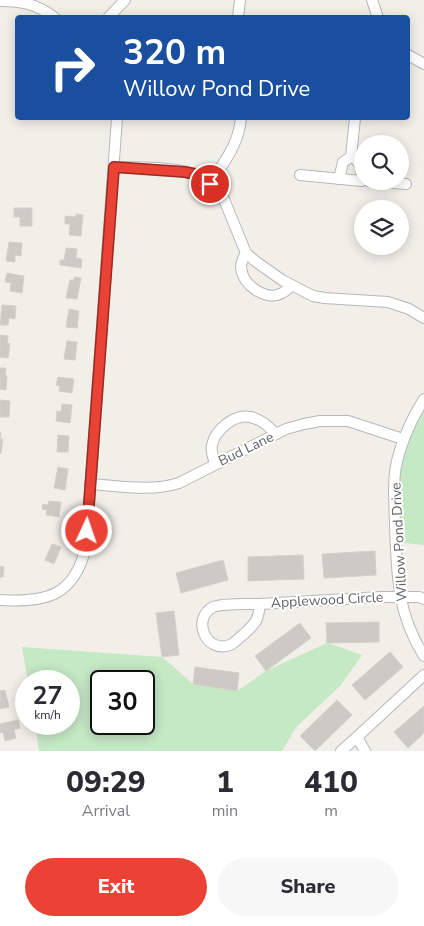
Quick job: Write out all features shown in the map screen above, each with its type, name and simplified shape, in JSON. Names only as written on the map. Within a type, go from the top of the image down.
[{"type":"street","points":[[0,0],[28,3],[38,6],[51,15]]},
{"type":"street","points":[[111,15],[125,0]]},
{"type":"street","points":[[238,15],[240,0]]},
{"type":"street","points":[[372,0],[377,15]]},
{"type":"street","points":[[410,57],[424,64]]},
{"type":"street","points":[[0,600],[26,601],[43,599],[53,594],[63,588],[76,574],[84,557],[117,120]]},
{"type":"street","points":[[210,184],[232,151],[238,136],[241,120]]},
{"type":"street","points":[[339,179],[343,162],[350,157],[355,120]]},
{"type":"street","points":[[350,157],[354,159]]},
{"type":"street","points":[[114,167],[195,174],[218,190],[227,206],[246,253],[263,267],[306,294],[324,298],[388,302],[400,305],[424,318]]},
{"type":"street","points":[[300,175],[354,180]]},
{"type":"street","points":[[246,253],[241,265],[242,270],[246,280],[256,290],[264,294],[274,295],[281,294],[292,285]]},
{"type":"street","name":"Willow Pond Drive","points":[[424,399],[408,426],[403,440],[396,464],[394,495],[400,596],[410,632],[424,656]]},
{"type":"street","points":[[215,464],[212,447],[216,436],[222,428],[237,418],[246,416],[258,419],[276,434]]},
{"type":"street","name":"Bud Lane","points":[[90,484],[169,486],[179,483],[276,434],[304,424],[334,420],[358,424],[403,440]]},
{"type":"street","name":"Applewood Circle","points":[[260,604],[256,624],[232,645],[218,646],[210,642],[204,635],[203,622],[205,615],[215,606],[400,596],[424,599]]},
{"type":"street","points":[[341,751],[424,675]]},
{"type":"street","points":[[356,737],[366,751]]},
{"type":"green space","points":[[424,399],[424,545],[396,542],[395,475]]},
{"type":"green space","points":[[327,643],[362,655],[340,686],[296,727],[282,751],[39,751],[37,735],[80,735],[80,670],[26,670],[22,647],[162,657],[193,684],[237,691],[266,671]]},
{"type":"building","points":[[14,208],[32,208],[32,226],[20,226],[20,217],[14,217]]},
{"type":"building","points":[[76,214],[83,215],[81,236],[69,235],[70,224],[65,224],[65,216],[76,217]]},
{"type":"building","points":[[9,242],[22,243],[21,256],[15,255],[15,262],[6,261]]},
{"type":"building","points":[[66,248],[77,249],[76,258],[82,259],[81,268],[60,265],[60,260],[64,260]]},
{"type":"building","points":[[7,273],[24,276],[22,293],[10,291],[11,283],[5,282]]},
{"type":"building","points":[[74,277],[81,278],[77,299],[66,298],[70,280],[74,280]]},
{"type":"building","points":[[2,305],[16,306],[15,319],[9,318],[8,325],[0,325]]},
{"type":"building","points":[[69,309],[79,311],[77,328],[66,327]]},
{"type":"building","points":[[0,335],[8,336],[7,343],[10,344],[8,358],[0,357]]},
{"type":"building","points":[[67,341],[77,342],[75,360],[64,359]]},
{"type":"building","points":[[0,368],[6,368],[6,390],[0,389]]},
{"type":"building","points":[[58,377],[74,379],[72,393],[59,391],[60,386],[56,385]]},
{"type":"building","points":[[0,400],[10,401],[9,417],[0,417]]},
{"type":"building","points":[[62,404],[72,405],[70,423],[56,421],[57,411],[61,412]]},
{"type":"building","points":[[58,435],[69,436],[68,452],[57,452]]},
{"type":"building","points":[[0,439],[3,439],[1,454],[0,453]]},
{"type":"building","points":[[58,467],[68,469],[65,490],[54,488]]},
{"type":"building","points":[[49,501],[61,502],[59,517],[46,515],[47,510],[42,509],[43,504],[48,505]]},
{"type":"building","points":[[52,544],[61,547],[54,564],[45,560]]},
{"type":"building","points":[[375,551],[376,575],[324,578],[322,554]]},
{"type":"building","points":[[303,555],[304,579],[248,581],[248,557]]},
{"type":"building","points":[[223,560],[228,580],[181,593],[176,573]]},
{"type":"building","points":[[0,566],[4,567],[3,577],[0,577]]},
{"type":"building","points":[[174,611],[179,655],[162,657],[156,613]]},
{"type":"building","points":[[379,622],[379,642],[327,643],[326,623]]},
{"type":"building","points":[[300,623],[311,638],[266,671],[255,656]]},
{"type":"building","points":[[390,652],[403,667],[365,700],[352,685]]},
{"type":"building","points":[[195,667],[239,673],[237,691],[193,684]]},
{"type":"building","points":[[5,690],[9,707],[0,709],[0,691]]},
{"type":"building","points":[[337,700],[352,715],[315,751],[300,736]]},
{"type":"building","points":[[424,706],[424,733],[408,748],[394,732]]},
{"type":"building","points":[[15,721],[14,730],[16,738],[5,741],[3,732],[0,733],[0,724]]},
{"type":"route","points":[[87,531],[114,167],[165,169],[185,172],[195,174],[210,184]]}]
